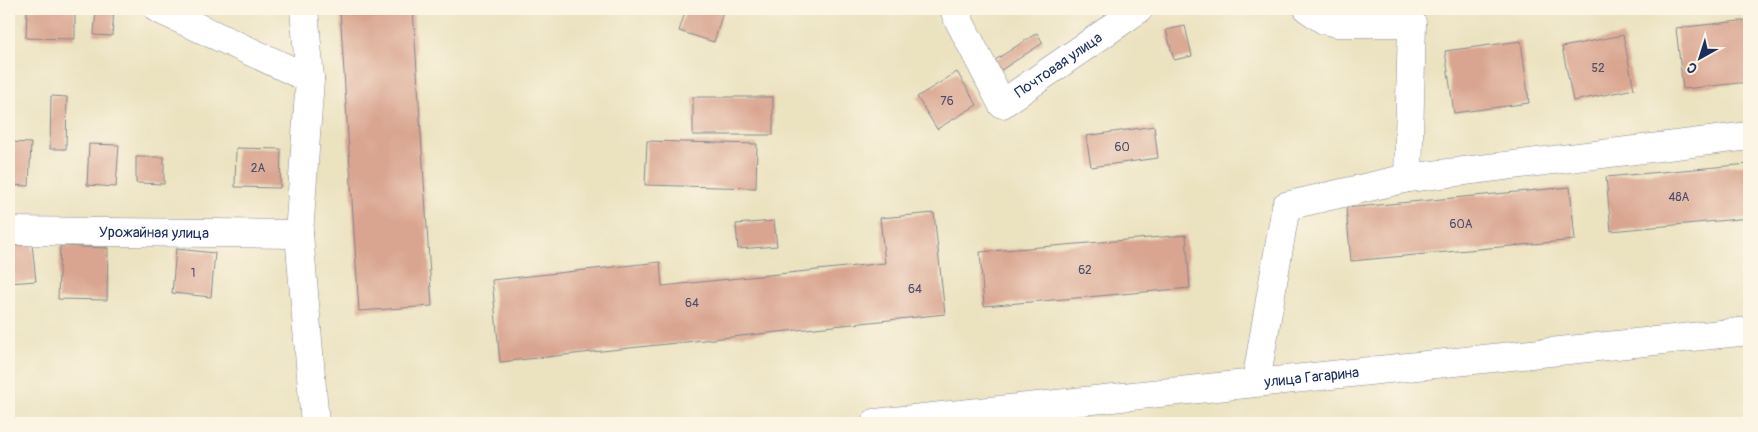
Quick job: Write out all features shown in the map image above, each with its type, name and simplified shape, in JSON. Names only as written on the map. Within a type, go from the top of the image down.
[{"type":"street","points":[[158,9],[310,79]]},
{"type":"street","points":[[304,9],[310,79],[300,234],[315,423]]},
{"type":"street","name":"Почтовая улица","points":[[960,9],[956,15],[1002,104],[1139,9]]},
{"type":"street","points":[[1308,9],[1324,20],[1336,23],[1412,23],[1408,178]]},
{"type":"street","points":[[1256,382],[1286,206],[1408,178],[1749,136]]},
{"type":"street","name":"Урожайная улица","points":[[9,231],[300,234]]},
{"type":"street","name":"улица Гагарина","points":[[875,423],[1749,331]]},
{"type":"building","points":[[27,9],[75,9],[75,39],[26,38]]},
{"type":"building","points":[[96,9],[114,9],[112,36],[94,35]]},
{"type":"building","points":[[340,9],[413,9],[432,306],[359,311]]},
{"type":"building","points":[[686,9],[724,9],[714,42],[679,31]]},
{"type":"building","points":[[1749,20],[1749,82],[1683,89],[1676,28]]},
{"type":"building","points":[[1185,26],[1192,56],[1174,60],[1166,30]]},
{"type":"building","points":[[1037,33],[1043,43],[995,74],[989,64]]},
{"type":"building","points":[[1623,35],[1634,89],[1573,101],[1562,47]]},
{"type":"building","points":[[1521,41],[1529,103],[1454,113],[1445,51]]},
{"type":"building","points":[[957,72],[977,105],[937,129],[917,97]]},
{"type":"building","points":[[51,96],[67,97],[66,149],[50,149]]},
{"type":"building","points":[[693,97],[773,97],[773,135],[693,135]]},
{"type":"building","points":[[1154,126],[1158,158],[1091,167],[1086,136]]},
{"type":"building","points":[[647,141],[757,144],[756,188],[645,185]]},
{"type":"building","points":[[9,142],[31,143],[29,186],[9,185]]},
{"type":"building","points":[[89,144],[119,145],[116,187],[87,185]]},
{"type":"building","points":[[236,148],[281,149],[280,188],[235,187]]},
{"type":"building","points":[[136,157],[164,157],[164,184],[136,183]]},
{"type":"building","points":[[1749,164],[1749,218],[1611,231],[1606,177]]},
{"type":"building","points":[[1570,187],[1575,240],[1351,261],[1346,208]]},
{"type":"building","points":[[934,213],[945,314],[500,362],[492,280],[660,262],[662,286],[885,263],[880,218]]},
{"type":"building","points":[[774,221],[777,246],[738,249],[736,224]]},
{"type":"building","points":[[1186,235],[1190,288],[984,306],[980,252]]},
{"type":"building","points":[[32,244],[36,281],[9,283],[9,246]]},
{"type":"building","points":[[60,246],[108,248],[107,300],[58,299]]},
{"type":"building","points":[[176,249],[215,253],[211,297],[172,293]]},
{"type":"building","points":[[1716,418],[1717,423],[1667,423],[1667,422]]}]
